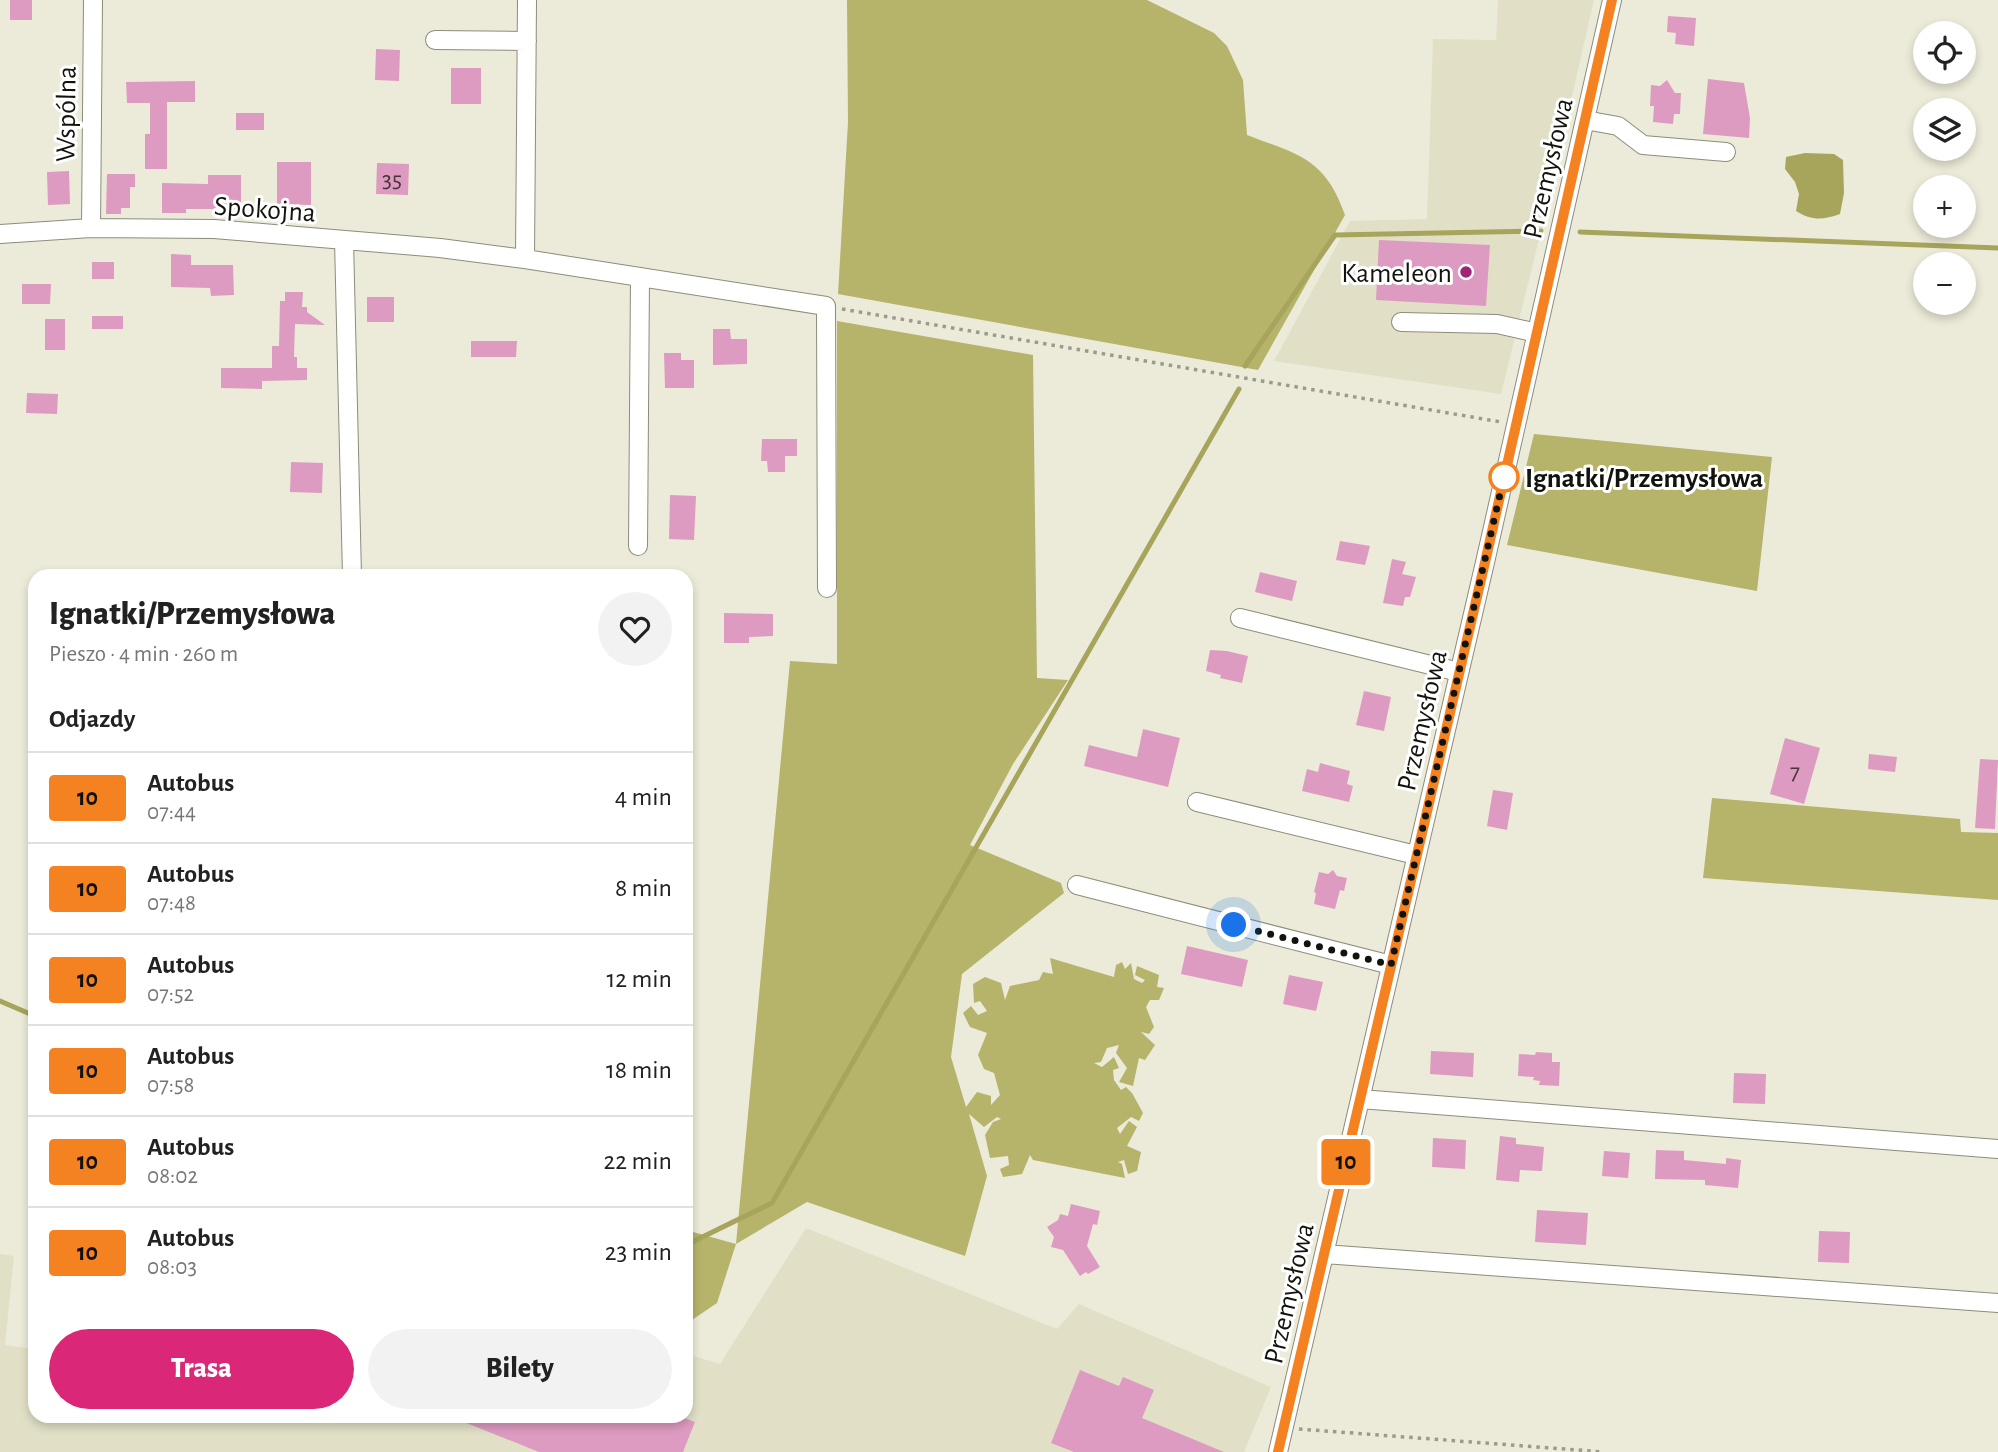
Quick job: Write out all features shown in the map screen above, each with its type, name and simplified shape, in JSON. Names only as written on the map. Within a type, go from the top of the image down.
[{"type":"street","name":"Wspólna","points":[[90,228],[93,0]]},
{"type":"street","points":[[525,259],[527,0]]},
{"type":"street","name":"Przemysłowa","points":[[1278,1452],[1612,0]]},
{"type":"street","points":[[435,40],[527,41]]},
{"type":"street","points":[[1585,120],[1618,127],[1643,145],[1726,152]]},
{"type":"street","name":"Spokojna","points":[[0,234],[90,228],[214,229],[440,248],[826,306]]},
{"type":"street","points":[[344,240],[352,569]]},
{"type":"street","points":[[638,547],[640,277]]},
{"type":"street","points":[[826,306],[827,588]]},
{"type":"street","points":[[1401,322],[1497,324],[1537,333]]},
{"type":"street","points":[[1240,618],[1459,672]]},
{"type":"street","points":[[1197,803],[1416,856]]},
{"type":"street","points":[[1077,885],[1391,965]]},
{"type":"street","points":[[1360,1099],[1998,1149]]},
{"type":"street","points":[[1324,1254],[1998,1303]]},
{"type":"path","points":[[826,306],[1516,425]]},
{"type":"path","points":[[1284,1428],[1604,1452]]},
{"type":"shaded area","points":[[847,0],[1147,0],[1214,33],[1227,46],[1243,80],[1247,135],[1308,161],[1329,181],[1345,215],[1258,370],[838,294],[848,122]]},
{"type":"shaded area","points":[[1498,0],[1594,0],[1501,394],[1274,361],[1350,221],[1427,219],[1433,39],[1496,40]]},
{"type":"shaded area","points":[[1805,153],[1834,154],[1843,160],[1844,193],[1840,214],[1818,218],[1807,217],[1796,211],[1799,194],[1795,182],[1785,169],[1786,157]]},
{"type":"shaded area","points":[[837,321],[1033,355],[1037,678],[1068,680],[1013,764],[970,845],[1061,883],[1064,893],[962,974],[951,1057],[966,1107],[977,1092],[991,1096],[991,1105],[1000,1095],[994,1073],[984,1069],[978,1055],[987,1033],[970,1027],[963,1013],[971,1006],[978,1015],[987,1011],[980,1001],[974,1003],[973,984],[985,977],[1001,983],[1005,1000],[1010,986],[1039,980],[1043,972],[1053,974],[1050,958],[1114,977],[1116,965],[1122,962],[1125,969],[1131,963],[1134,979],[1142,983],[1145,980],[1135,975],[1137,966],[1159,975],[1157,987],[1164,988],[1159,1000],[1150,1000],[1146,1007],[1154,1027],[1149,1034],[1141,1032],[1155,1045],[1145,1060],[1139,1058],[1133,1086],[1119,1082],[1127,1068],[1116,1053],[1119,1045],[1107,1048],[1101,1062],[1094,1063],[1102,1067],[1114,1057],[1119,1068],[1113,1070],[1114,1080],[1121,1090],[1126,1087],[1132,1093],[1143,1113],[1139,1121],[1131,1117],[1117,1128],[1120,1134],[1129,1121],[1137,1127],[1127,1146],[1141,1152],[1137,1171],[1128,1174],[1124,1160],[1118,1162],[1122,1164],[1125,1178],[1033,1160],[1030,1155],[1022,1174],[1003,1177],[1000,1169],[1009,1165],[1008,1156],[990,1158],[985,1135],[993,1122],[1001,1119],[997,1117],[984,1127],[969,1114],[987,1176],[965,1256],[807,1202],[736,1244],[790,661],[837,664]]},
{"type":"shaded area","points":[[1534,434],[1772,457],[1757,591],[1507,545]]},
{"type":"shaded area","points":[[1712,798],[1960,819],[1961,832],[1998,833],[1998,900],[1703,878]]},
{"type":"shaded area","points":[[806,1228],[1057,1329],[1079,1304],[1271,1387],[1244,1452],[0,1452],[0,1254],[14,1256],[5,1345],[28,1348],[28,1423],[693,1423],[693,1356],[720,1364]]},
{"type":"shaded area","points":[[693,1232],[736,1244],[717,1303],[693,1319]]},
{"type":"building","points":[[10,0],[32,0],[32,20],[10,20]]},
{"type":"building","points":[[1668,16],[1696,18],[1694,46],[1675,44],[1676,33],[1667,32]]},
{"type":"building","points":[[376,49],[400,50],[399,81],[375,80]]},
{"type":"building","points":[[451,68],[481,68],[481,104],[451,104]]},
{"type":"building","points":[[1708,79],[1744,83],[1750,118],[1749,138],[1703,134]]},
{"type":"building","points":[[1667,80],[1675,93],[1681,93],[1680,114],[1674,114],[1673,124],[1653,122],[1654,106],[1650,106],[1651,85],[1660,86]]},
{"type":"building","points":[[195,81],[195,102],[167,102],[167,169],[145,169],[145,134],[150,134],[150,103],[127,103],[126,82]]},
{"type":"building","points":[[236,113],[264,113],[264,130],[236,130]]},
{"type":"building","points":[[277,162],[311,162],[311,205],[277,204]]},
{"type":"building","points":[[377,163],[409,164],[408,195],[376,194]]},
{"type":"building","points":[[69,171],[70,204],[48,205],[47,172]]},
{"type":"building","points":[[107,174],[135,174],[135,187],[130,187],[130,208],[121,208],[121,214],[106,214]]},
{"type":"building","points":[[208,175],[241,175],[241,209],[186,209],[186,213],[162,213],[162,183],[208,184]]},
{"type":"building","points":[[1379,240],[1490,245],[1486,306],[1376,300]]},
{"type":"building","points":[[171,254],[191,255],[191,265],[233,265],[234,295],[211,296],[210,288],[171,287]]},
{"type":"building","points":[[92,262],[114,262],[114,279],[92,279]]},
{"type":"building","points":[[22,284],[51,284],[50,304],[22,304]]},
{"type":"building","points":[[285,292],[303,292],[302,307],[307,307],[307,312],[325,325],[295,324],[294,357],[297,357],[297,368],[307,368],[307,380],[262,381],[262,389],[221,388],[221,368],[272,368],[272,346],[279,346],[280,301],[285,301]]},
{"type":"building","points":[[367,297],[394,297],[394,322],[367,322]]},
{"type":"building","points":[[92,316],[123,316],[123,329],[92,329]]},
{"type":"building","points":[[45,319],[65,319],[65,350],[45,350]]},
{"type":"building","points":[[713,329],[730,329],[731,339],[747,339],[747,364],[713,365]]},
{"type":"building","points":[[471,341],[517,341],[516,357],[471,357]]},
{"type":"building","points":[[664,353],[681,353],[681,360],[694,360],[694,388],[665,388]]},
{"type":"building","points":[[27,393],[58,394],[57,414],[26,413]]},
{"type":"building","points":[[762,439],[797,439],[797,456],[785,456],[785,472],[768,472],[767,461],[761,461]]},
{"type":"building","points":[[291,462],[323,463],[322,493],[290,492]]},
{"type":"building","points":[[670,495],[696,496],[694,540],[669,539]]},
{"type":"building","points":[[1340,541],[1370,546],[1365,565],[1336,560]]},
{"type":"building","points":[[1392,559],[1406,562],[1402,574],[1416,577],[1410,597],[1405,597],[1403,606],[1383,603]]},
{"type":"building","points":[[1260,572],[1297,581],[1292,601],[1255,592]]},
{"type":"building","points":[[724,613],[773,614],[773,636],[749,637],[749,643],[724,643]]},
{"type":"building","points":[[1210,650],[1248,656],[1242,683],[1220,678],[1221,675],[1206,671]]},
{"type":"building","points":[[1364,691],[1391,697],[1384,731],[1356,725]]},
{"type":"building","points":[[1143,729],[1180,738],[1168,787],[1084,766],[1089,745],[1137,757]]},
{"type":"building","points":[[1785,738],[1820,748],[1804,804],[1770,794]]},
{"type":"building","points":[[1869,754],[1897,757],[1895,772],[1868,769]]},
{"type":"building","points":[[1980,759],[1998,760],[1995,829],[1975,828]]},
{"type":"building","points":[[1320,763],[1350,771],[1347,784],[1353,786],[1349,802],[1302,791],[1307,769],[1318,772]]},
{"type":"building","points":[[1493,790],[1513,793],[1507,830],[1487,826]]},
{"type":"building","points":[[1333,870],[1337,876],[1347,878],[1344,891],[1340,890],[1335,909],[1314,904],[1319,872],[1328,874]]},
{"type":"building","points":[[1187,946],[1248,960],[1242,987],[1181,974]]},
{"type":"building","points":[[1289,975],[1323,982],[1316,1011],[1283,1004]]},
{"type":"building","points":[[1431,1051],[1474,1053],[1473,1077],[1430,1074]]},
{"type":"building","points":[[1536,1052],[1552,1053],[1552,1062],[1560,1062],[1559,1086],[1539,1085],[1540,1081],[1533,1080],[1534,1077],[1518,1076],[1519,1054],[1535,1055]]},
{"type":"building","points":[[1734,1073],[1766,1074],[1765,1104],[1733,1103]]},
{"type":"building","points":[[1500,1136],[1516,1138],[1516,1144],[1544,1147],[1542,1171],[1520,1170],[1519,1182],[1496,1180]]},
{"type":"building","points":[[1433,1138],[1466,1140],[1465,1169],[1432,1167]]},
{"type":"building","points":[[1656,1150],[1684,1151],[1684,1160],[1726,1164],[1726,1158],[1741,1160],[1738,1188],[1705,1185],[1705,1180],[1655,1179]]},
{"type":"building","points":[[1604,1151],[1630,1153],[1628,1178],[1602,1176]]},
{"type":"building","points":[[1071,1204],[1100,1211],[1087,1246],[1100,1267],[1080,1276],[1063,1250],[1051,1247],[1054,1237],[1047,1227],[1058,1220],[1060,1214],[1068,1216]]},
{"type":"building","points":[[1537,1210],[1588,1213],[1586,1245],[1535,1242]]},
{"type":"building","points":[[1819,1231],[1850,1232],[1849,1263],[1818,1262]]},
{"type":"building","points":[[1080,1370],[1119,1386],[1123,1377],[1154,1390],[1142,1418],[1224,1452],[1074,1452],[1051,1443]]},
{"type":"building","points":[[695,1422],[683,1452],[539,1452],[466,1423]]},
{"type":"waterway","points":[[1245,366],[1335,235],[1541,231]]},
{"type":"waterway","points":[[1580,232],[1998,248]]},
{"type":"waterway","points":[[693,1242],[772,1203],[1239,389]]},
{"type":"waterway","points":[[0,1001],[28,1013]]},
{"type":"bus line","name":"10","points":[[1278,1452],[1486,558],[1612,0]]},
{"type":"place","name":"Kameleon","points":[[1466,272]]},
{"type":"place","name":"Ignatki/Przemysłowa","points":[[1504,477]]},
{"type":"route","points":[[1234,925],[1391,965],[1504,477]]}]
